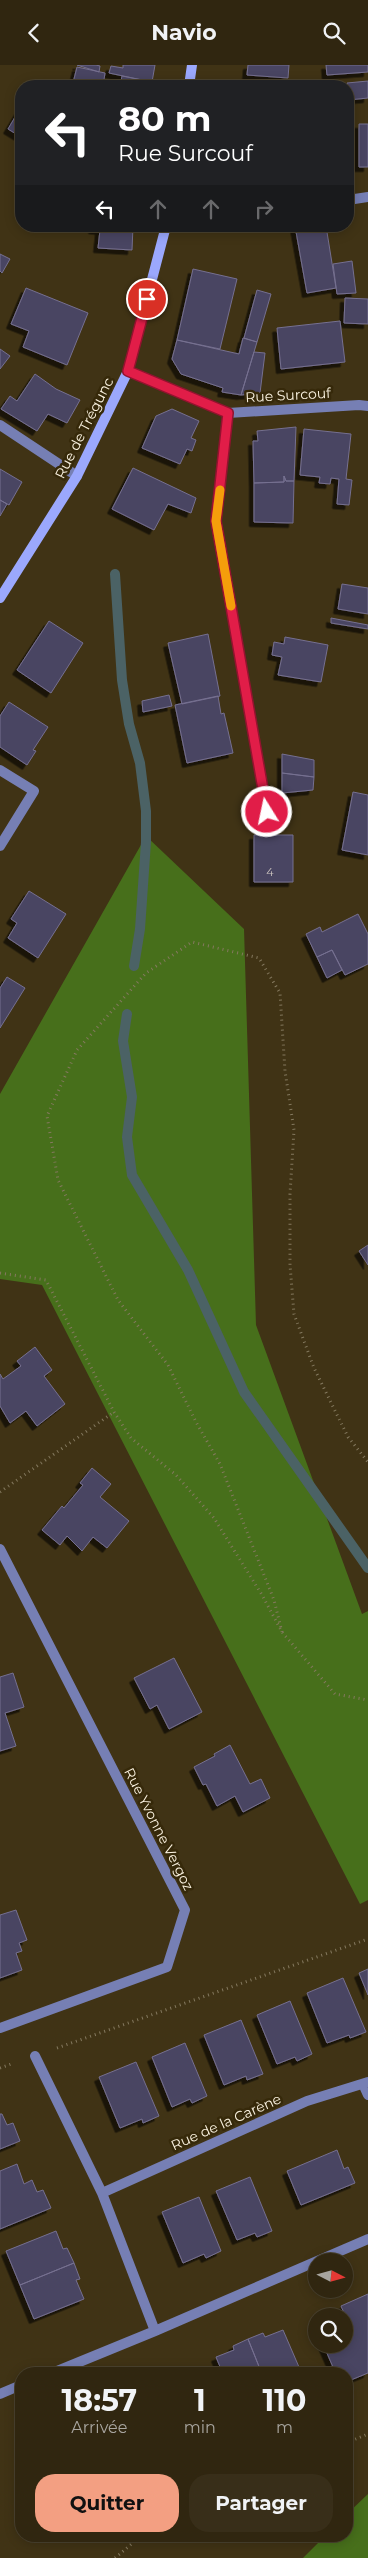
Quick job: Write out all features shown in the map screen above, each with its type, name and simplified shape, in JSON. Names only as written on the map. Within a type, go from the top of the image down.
[{"type":"main road","points":[[190,80],[192,65]]},
{"type":"main road","name":"Rue de Trégunc","points":[[0,598],[77,475],[128,371],[164,232]]},
{"type":"street","points":[[354,199],[368,197]]},
{"type":"street","name":"Rue Surcouf","points":[[128,371],[228,413],[368,406]]},
{"type":"street","points":[[228,413],[216,521],[267,812]]},
{"type":"street","points":[[0,425],[77,475]]},
{"type":"street","points":[[0,770],[34,791],[0,846]]},
{"type":"street","name":"Rue Yvonne Vergoz","points":[[0,1549],[185,1910],[167,1967],[0,2028]]},
{"type":"street","points":[[35,2056],[102,2193],[155,2331]]},
{"type":"street","name":"Rue de la Carène","points":[[102,2193],[307,2101],[366,2083],[368,2095]]},
{"type":"street","points":[[67,2367],[368,2239]]},
{"type":"street","points":[[0,2394],[15,2388]]},
{"type":"path","points":[[282,1632],[274,1600],[220,1464],[196,1423],[168,1365],[118,1300],[58,1180],[47,1116],[77,1050],[146,973],[192,941],[259,958],[280,993],[284,1071],[294,1130],[290,1194],[290,1265],[294,1314],[314,1368],[348,1437],[368,1462]]},
{"type":"path","points":[[0,1273],[46,1280],[114,1412],[131,1439],[176,1475],[214,1518],[262,1595],[282,1632],[335,1694],[368,1701]]},
{"type":"path","points":[[0,1491],[114,1412]]},
{"type":"path","points":[[0,2068],[368,1939]]},
{"type":"path","points":[[353,2440],[368,2435]]},
{"type":"path","points":[[115,2558],[134,2542]]},
{"type":"green space","points":[[146,836],[244,929],[256,1325],[362,1614],[368,1611],[368,1900],[360,1904],[42,1285],[0,1279],[0,1094]]},
{"type":"green space","points":[[368,2494],[368,2558],[303,2558],[319,2542],[353,2542],[353,2508]]},
{"type":"building","points":[[77,65],[100,66],[99,72]]},
{"type":"building","points":[[123,65],[155,65],[152,80],[142,80],[109,73],[111,66],[123,68]]},
{"type":"building","points":[[248,65],[289,65],[288,78],[247,75]]},
{"type":"building","points":[[326,65],[368,65],[368,72],[327,75]]},
{"type":"building","points":[[77,67],[105,73],[104,80],[74,80]]},
{"type":"building","points":[[122,76],[142,80],[121,80]]},
{"type":"building","points":[[368,81],[368,98],[354,99],[354,82]]},
{"type":"building","points":[[15,117],[15,133],[8,129]]},
{"type":"building","points":[[359,124],[368,124],[368,167],[359,167]]},
{"type":"building","points":[[100,232],[133,232],[132,250],[98,248]]},
{"type":"building","points":[[296,232],[327,232],[336,288],[307,293]]},
{"type":"building","points":[[0,254],[10,259],[2,273],[0,271]]},
{"type":"building","points":[[352,261],[356,293],[337,294],[333,264]]},
{"type":"building","points":[[193,269],[237,279],[220,349],[177,340]]},
{"type":"building","points":[[26,288],[88,313],[67,365],[23,347],[29,331],[11,324]]},
{"type":"building","points":[[257,290],[271,294],[257,342],[244,338]]},
{"type":"building","points":[[345,298],[368,299],[368,324],[344,323]]},
{"type":"building","points":[[340,321],[345,362],[281,369],[277,328]]},
{"type":"building","points":[[243,338],[257,342],[241,395],[222,392],[223,388],[181,374],[172,359],[177,340],[239,354]]},
{"type":"building","points":[[0,349],[10,356],[0,369]]},
{"type":"building","points":[[254,352],[265,353],[260,393],[241,395]]},
{"type":"building","points":[[35,374],[56,389],[80,400],[67,423],[48,414],[37,431],[1,409],[10,396],[17,401]]},
{"type":"building","points":[[172,409],[199,421],[191,438],[196,440],[192,451],[187,449],[180,464],[142,448],[156,416]]},
{"type":"building","points":[[296,427],[294,481],[286,481],[284,476],[284,482],[254,483],[253,441],[258,441],[257,431]]},
{"type":"building","points":[[304,429],[351,434],[346,479],[352,480],[349,505],[337,504],[339,479],[331,478],[330,484],[319,483],[320,477],[300,475]]},
{"type":"building","points":[[133,468],[196,498],[191,513],[168,504],[154,530],[112,509]]},
{"type":"building","points":[[0,469],[22,482],[9,505],[0,500]]},
{"type":"building","points":[[284,476],[286,481],[294,481],[293,523],[254,522],[254,483],[284,482]]},
{"type":"building","points":[[0,500],[7,504],[0,516]]},
{"type":"building","points":[[342,584],[368,588],[368,614],[338,609]]},
{"type":"building","points":[[331,618],[368,625],[368,629],[331,623]]},
{"type":"building","points":[[49,621],[83,643],[51,693],[17,670]]},
{"type":"building","points":[[208,634],[220,696],[182,704],[168,643]]},
{"type":"building","points":[[285,637],[328,645],[321,682],[278,675],[282,657],[272,655],[274,642],[284,644]]},
{"type":"building","points":[[169,695],[172,706],[143,712],[142,701]]},
{"type":"building","points":[[218,696],[221,714],[224,713],[233,753],[187,763],[175,705]]},
{"type":"building","points":[[9,702],[48,727],[33,750],[36,751],[27,765],[0,747],[0,716]]},
{"type":"building","points":[[282,754],[314,760],[314,777],[282,773]]},
{"type":"building","points":[[282,773],[314,777],[313,790],[282,793]]},
{"type":"building","points":[[353,792],[368,795],[368,855],[342,850]]},
{"type":"building","points":[[254,835],[293,835],[293,882],[254,882]]},
{"type":"building","points":[[29,891],[66,914],[38,958],[8,938],[17,923],[11,919]]},
{"type":"building","points":[[358,914],[368,934],[368,964],[345,975],[332,950],[317,957],[306,934],[320,927],[322,932]]},
{"type":"building","points":[[332,950],[342,970],[327,978],[317,957]]},
{"type":"building","points":[[7,977],[25,988],[0,1028],[0,988]]},
{"type":"building","points":[[368,1245],[368,1265],[359,1251]]},
{"type":"building","points":[[35,1347],[52,1370],[44,1376],[65,1404],[37,1426],[26,1411],[10,1423],[0,1406],[0,1374],[3,1379],[21,1366],[17,1361]]},
{"type":"building","points":[[92,1468],[111,1484],[100,1497],[129,1521],[107,1548],[93,1537],[82,1551],[67,1536],[60,1545],[42,1530],[83,1485],[80,1483]]},
{"type":"building","points":[[174,1658],[202,1712],[169,1729],[157,1705],[150,1709],[134,1678]]},
{"type":"building","points":[[13,1673],[24,1707],[5,1713],[16,1746],[0,1751],[0,1677]]},
{"type":"building","points":[[230,1745],[250,1784],[261,1779],[270,1798],[243,1812],[235,1796],[217,1806],[206,1784],[203,1785],[194,1767],[215,1756],[214,1754]]},
{"type":"building","points":[[16,1910],[27,1940],[19,1943],[22,1951],[16,1953],[22,1970],[0,1978],[0,1915]]},
{"type":"building","points":[[368,1969],[368,1995],[359,1973]]},
{"type":"building","points":[[343,1978],[366,2032],[350,2038],[349,2035],[327,2043],[307,1993]]},
{"type":"building","points":[[290,2001],[312,2054],[297,2061],[295,2057],[277,2064],[257,2015]]},
{"type":"building","points":[[241,2020],[263,2074],[247,2080],[246,2076],[224,2085],[204,2035]]},
{"type":"building","points":[[185,2043],[207,2096],[192,2103],[190,2099],[172,2107],[152,2057]]},
{"type":"building","points":[[136,2062],[159,2116],[143,2123],[142,2119],[120,2128],[99,2077]]},
{"type":"building","points":[[0,2114],[2,2114],[7,2125],[13,2123],[20,2141],[0,2149]]},
{"type":"building","points":[[337,2150],[344,2169],[348,2167],[355,2183],[301,2205],[287,2171]]},
{"type":"building","points":[[17,2164],[24,2184],[32,2180],[37,2192],[43,2190],[51,2208],[0,2229],[0,2171]]},
{"type":"building","points":[[250,2177],[272,2231],[257,2237],[255,2233],[237,2240],[216,2191]]},
{"type":"building","points":[[199,2197],[221,2251],[206,2258],[204,2254],[183,2263],[162,2212]]},
{"type":"building","points":[[56,2231],[63,2249],[67,2248],[74,2263],[20,2285],[6,2251]]},
{"type":"building","points":[[74,2263],[80,2279],[76,2280],[84,2299],[34,2319],[20,2285]]},
{"type":"building","points":[[368,2294],[368,2373],[353,2379],[353,2367],[333,2367],[327,2353],[353,2353],[353,2308],[342,2308],[341,2306]]},
{"type":"building","points":[[283,2330],[299,2367],[259,2367],[248,2339],[263,2333],[265,2337]]},
{"type":"building","points":[[248,2339],[259,2367],[220,2367],[216,2357],[234,2350],[233,2346]]},
{"type":"waterway","points":[[115,574],[122,680],[129,724],[140,763],[146,811],[146,842],[140,929],[134,966]]},
{"type":"waterway","points":[[127,1014],[123,1041],[132,1097],[127,1137],[132,1175],[188,1270],[244,1392],[368,1568]]},
{"type":"slow traffic","points":[[220,490],[216,521],[231,606]]},
{"type":"route","points":[[147,299],[128,371],[228,413],[216,521],[267,812]]}]
